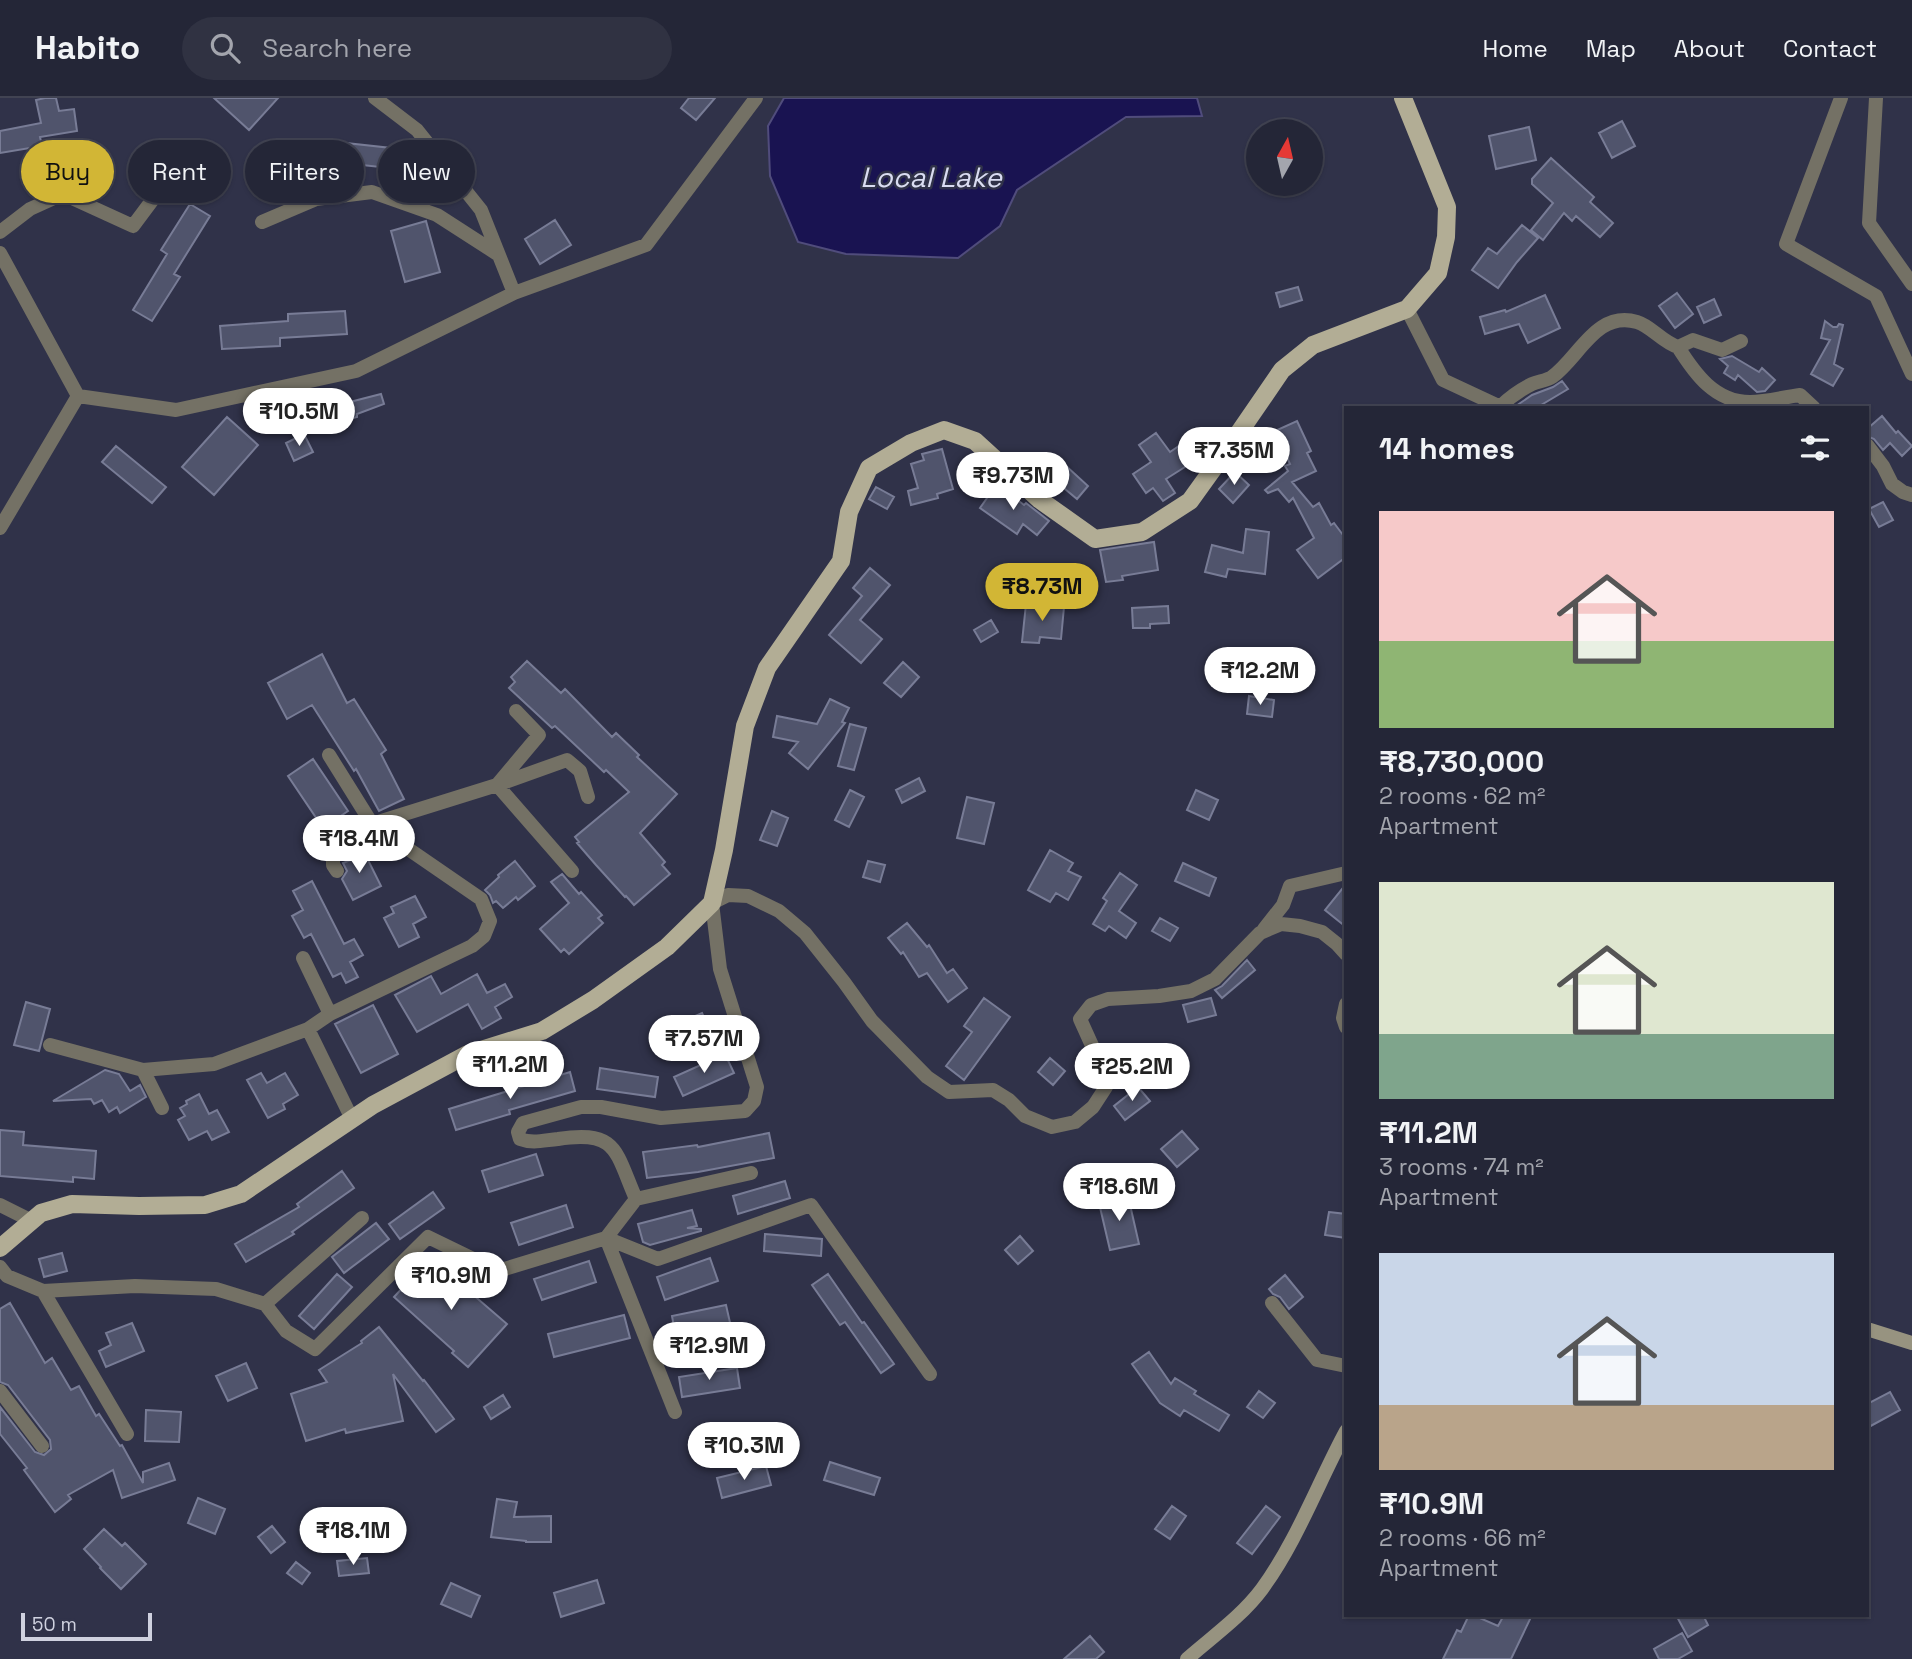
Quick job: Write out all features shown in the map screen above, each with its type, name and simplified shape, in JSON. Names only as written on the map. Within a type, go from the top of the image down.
[{"type":"main road","points":[[0,1248],[41,1213],[72,1204],[205,1205],[241,1194],[373,1105],[468,1054],[542,1031],[593,1000],[667,947],[712,903],[745,726],[767,668],[841,561],[849,512],[869,468],[911,443],[944,430],[975,440],[1040,500],[1095,539],[1142,532],[1190,501],[1282,370],[1313,345],[1407,309],[1438,273],[1446,237],[1447,207],[1403,98]]},
{"type":"main road","points":[[1869,1330],[1912,1343]]},
{"type":"main road","points":[[1187,1659],[1230,1622],[1261,1590],[1285,1553],[1344,1435]]},
{"type":"street","points":[[375,98],[417,131],[481,210],[514,293]]},
{"type":"street","points":[[78,396],[176,410],[356,371],[514,293],[646,245],[756,98]]},
{"type":"street","points":[[1841,98],[1786,244],[1877,296],[1912,374]]},
{"type":"street","points":[[1876,98],[1869,223],[1912,284]]},
{"type":"street","points":[[262,222],[316,199],[372,192],[437,215],[499,255]]},
{"type":"street","points":[[0,232],[30,209],[63,194],[133,226],[150,203]]},
{"type":"street","points":[[0,253],[78,396]]},
{"type":"street","points":[[1407,309],[1443,380],[1500,406]]},
{"type":"street","points":[[1503,406],[1514,393],[1550,379],[1595,332],[1616,320],[1639,322],[1669,345],[1678,347],[1693,340],[1722,350],[1741,341]]},
{"type":"street","points":[[1678,347],[1704,384],[1728,398],[1750,402],[1800,394],[1812,406]]},
{"type":"street","points":[[0,528],[78,396]]},
{"type":"street","points":[[1869,448],[1892,484],[1912,495]]},
{"type":"street","points":[[497,785],[539,735],[516,710]]},
{"type":"street","points":[[50,1045],[143,1070],[214,1064],[308,1030],[330,1014],[472,946],[484,936],[490,921],[481,899],[372,824],[329,755]]},
{"type":"street","points":[[337,871],[333,865],[333,849],[372,824],[567,760],[580,771],[588,797]]},
{"type":"street","points":[[497,785],[572,871]]},
{"type":"street","points":[[636,1199],[614,1150],[604,1140],[582,1135],[530,1142],[520,1139],[518,1132],[523,1123],[581,1107],[601,1107],[661,1118],[745,1111],[754,1101],[757,1087],[720,969],[712,903],[728,895],[748,896],[779,911],[805,933],[872,1021],[928,1077],[949,1092],[993,1090],[1009,1100],[1025,1116],[1052,1128],[1075,1122],[1093,1107],[1106,1087],[1099,1060],[1080,1019],[1091,1005],[1108,999],[1159,996],[1191,990],[1215,979],[1261,933],[1283,905],[1290,886],[1344,873]]},
{"type":"street","points":[[1261,933],[1281,924],[1300,926],[1322,932],[1344,952]]},
{"type":"street","points":[[303,958],[330,1014]]},
{"type":"street","points":[[308,1030],[352,1119]]},
{"type":"street","points":[[143,1070],[162,1108]]},
{"type":"street","points":[[0,1267],[8,1276],[43,1291],[135,1286],[216,1289],[265,1304],[286,1331],[316,1349],[428,1237],[498,1271],[606,1238],[636,1199],[751,1173]]},
{"type":"street","points":[[0,1205],[32,1221]]},
{"type":"street","points":[[606,1238],[658,1259],[811,1205],[930,1374]]},
{"type":"street","points":[[265,1304],[362,1217]]},
{"type":"street","points":[[606,1238],[675,1412]]},
{"type":"street","points":[[43,1291],[127,1434]]},
{"type":"street","points":[[1272,1303],[1317,1360],[1344,1366]]},
{"type":"street","points":[[0,1391],[42,1446]]},
{"type":"water","name":"Local Lake","points":[[784,98],[1197,98],[1202,116],[1126,117],[1017,190],[1000,226],[958,258],[846,254],[798,242],[770,176],[768,126]]},
{"type":"building","points":[[56,98],[59,111],[74,109],[77,131],[40,137],[41,140],[21,140],[21,150],[0,153],[0,131],[41,123],[36,100]]},
{"type":"building","points":[[214,98],[278,98],[249,130]]},
{"type":"building","points":[[689,98],[715,98],[696,120],[681,108]]},
{"type":"building","points":[[1622,121],[1635,146],[1612,158],[1599,133]]},
{"type":"building","points":[[1529,127],[1536,160],[1496,169],[1489,136]]},
{"type":"building","points":[[364,145],[378,147],[378,167],[364,165]]},
{"type":"building","points":[[1551,158],[1594,197],[1590,202],[1613,223],[1600,237],[1576,216],[1572,221],[1564,213],[1543,240],[1531,230],[1553,203],[1532,184],[1532,179]]},
{"type":"building","points":[[190,204],[210,216],[174,274],[180,277],[152,321],[133,310],[167,254],[161,250]]},
{"type":"building","points":[[555,220],[571,245],[540,264],[525,239]]},
{"type":"building","points":[[426,221],[440,272],[405,282],[391,231]]},
{"type":"building","points":[[1522,225],[1538,238],[1498,288],[1472,270],[1488,248],[1497,254]]},
{"type":"building","points":[[1298,287],[1302,300],[1280,307],[1276,293]]},
{"type":"building","points":[[1677,293],[1693,314],[1675,328],[1659,306]]},
{"type":"building","points":[[1545,295],[1560,328],[1528,343],[1519,324],[1485,334],[1480,317],[1505,310],[1506,312]]},
{"type":"building","points":[[1714,299],[1721,315],[1704,323],[1697,307]]},
{"type":"building","points":[[345,311],[347,334],[280,338],[280,346],[222,349],[220,326],[288,321],[288,314]]},
{"type":"building","points":[[1825,321],[1833,327],[1843,325],[1834,364],[1843,369],[1833,386],[1811,374],[1830,340],[1821,338]]},
{"type":"building","points":[[1732,356],[1759,372],[1762,368],[1775,380],[1765,391],[1757,392],[1738,375],[1735,380],[1724,373],[1728,366],[1720,359]]},
{"type":"building","points":[[1562,381],[1568,389],[1539,406],[1516,406],[1532,395]]},
{"type":"building","points":[[381,394],[384,404],[342,421],[338,405]]},
{"type":"building","points":[[1882,416],[1896,433],[1898,431],[1912,446],[1902,456],[1890,443],[1883,450],[1869,437],[1869,427]]},
{"type":"building","points":[[227,417],[258,445],[214,495],[182,467]]},
{"type":"building","points":[[1297,421],[1311,451],[1307,453],[1316,471],[1292,482],[1313,507],[1319,503],[1331,525],[1334,523],[1344,536],[1344,558],[1318,578],[1297,550],[1314,538],[1293,498],[1289,502],[1278,489],[1268,493],[1265,490],[1288,471],[1285,466],[1290,464],[1275,431]]},
{"type":"building","points":[[1156,433],[1170,452],[1185,442],[1196,460],[1166,479],[1175,493],[1163,501],[1153,488],[1146,493],[1133,474],[1151,462],[1139,445]]},
{"type":"building","points":[[304,434],[313,452],[294,461],[286,443]]},
{"type":"building","points":[[116,446],[166,487],[152,503],[102,462]]},
{"type":"building","points":[[942,449],[953,489],[937,494],[938,498],[911,505],[908,491],[918,488],[911,464],[924,460],[922,454]]},
{"type":"building","points":[[1065,465],[1088,486],[1077,499],[1053,479]]},
{"type":"building","points":[[1235,472],[1249,485],[1233,503],[1219,489]]},
{"type":"building","points":[[997,484],[1049,521],[1037,535],[1023,524],[1017,534],[980,508]]},
{"type":"building","points":[[876,487],[894,497],[887,509],[869,499]]},
{"type":"building","points":[[1883,502],[1893,520],[1879,527],[1869,509]]},
{"type":"building","points":[[1246,529],[1269,532],[1265,574],[1228,569],[1226,577],[1205,572],[1212,545],[1243,553]]},
{"type":"building","points":[[1154,542],[1158,570],[1122,576],[1123,580],[1106,582],[1100,550]]},
{"type":"building","points":[[870,568],[890,585],[860,620],[882,639],[861,663],[829,635],[862,596],[853,588]]},
{"type":"building","points":[[1026,604],[1064,607],[1061,639],[1040,637],[1039,643],[1022,642]]},
{"type":"building","points":[[1168,606],[1169,623],[1150,624],[1150,628],[1133,628],[1132,608]]},
{"type":"building","points":[[991,620],[998,632],[981,642],[974,630]]},
{"type":"building","points":[[322,654],[347,703],[354,699],[386,750],[381,754],[404,799],[379,811],[356,769],[354,771],[312,705],[287,719],[268,683]]},
{"type":"building","points":[[527,661],[561,693],[565,689],[612,737],[616,733],[639,755],[637,757],[677,794],[640,833],[665,862],[662,865],[670,874],[634,905],[596,865],[575,837],[629,792],[509,688],[515,682],[511,677]]},
{"type":"building","points":[[903,662],[919,677],[901,697],[884,683]]},
{"type":"building","points":[[1249,696],[1274,700],[1272,717],[1247,714]]},
{"type":"building","points":[[830,699],[849,708],[842,722],[845,723],[808,769],[789,753],[798,742],[773,737],[777,716],[817,724]]},
{"type":"building","points":[[850,724],[866,728],[854,770],[838,766]]},
{"type":"building","points":[[313,759],[348,811],[323,828],[288,776]]},
{"type":"building","points":[[919,778],[925,791],[902,803],[896,790]]},
{"type":"building","points":[[850,790],[864,797],[849,827],[835,820]]},
{"type":"building","points":[[1196,790],[1218,800],[1209,820],[1187,810]]},
{"type":"building","points":[[967,797],[994,803],[984,844],[957,838]]},
{"type":"building","points":[[772,811],[788,818],[777,846],[760,840]]},
{"type":"building","points":[[361,846],[381,886],[353,900],[342,879],[347,871],[343,863],[351,860],[347,853]]},
{"type":"building","points":[[1050,850],[1073,863],[1068,871],[1081,877],[1068,900],[1056,893],[1050,902],[1028,890]]},
{"type":"building","points":[[515,861],[535,886],[503,908],[496,901],[493,903],[485,890]]},
{"type":"building","points":[[868,861],[885,865],[880,882],[863,877]]},
{"type":"building","points":[[1183,863],[1216,878],[1209,896],[1175,881]]},
{"type":"building","points":[[1120,873],[1137,885],[1119,911],[1136,923],[1126,938],[1109,926],[1105,931],[1093,924],[1107,901],[1103,898]]},
{"type":"building","points":[[562,874],[602,915],[598,918],[603,923],[569,954],[564,949],[561,952],[540,929],[569,903],[551,882]]},
{"type":"building","points":[[312,881],[344,944],[354,939],[363,955],[350,962],[358,977],[346,983],[341,973],[333,977],[311,934],[304,938],[292,916],[303,910],[293,891]]},
{"type":"building","points":[[1344,886],[1344,925],[1325,910]]},
{"type":"building","points":[[415,896],[426,917],[413,924],[419,937],[399,947],[384,918],[394,913],[391,907]]},
{"type":"building","points":[[1160,918],[1178,928],[1170,941],[1152,931]]},
{"type":"building","points":[[907,923],[927,947],[929,945],[947,973],[953,969],[967,988],[948,1002],[927,973],[919,977],[903,952],[901,954],[888,938]]},
{"type":"building","points":[[1247,960],[1255,970],[1222,998],[1215,990]]},
{"type":"building","points":[[477,974],[487,993],[505,984],[512,997],[495,1007],[501,1018],[482,1029],[468,1004],[417,1032],[395,995],[431,976],[441,994]]},
{"type":"building","points":[[984,998],[1010,1017],[964,1080],[946,1066],[972,1032],[964,1026]]},
{"type":"building","points":[[1211,998],[1216,1015],[1188,1022],[1183,1005]]},
{"type":"building","points":[[26,1002],[50,1009],[39,1051],[14,1045]]},
{"type":"building","points":[[373,1005],[398,1054],[361,1073],[335,1024]]},
{"type":"building","points":[[702,1013],[708,1027],[685,1037],[679,1023]]},
{"type":"building","points":[[725,1054],[734,1073],[683,1096],[674,1077]]},
{"type":"building","points":[[1050,1058],[1065,1071],[1053,1085],[1038,1072]]},
{"type":"building","points":[[600,1068],[658,1077],[655,1097],[597,1089]]},
{"type":"building","points":[[105,1070],[119,1074],[130,1091],[140,1085],[146,1097],[120,1113],[117,1107],[109,1112],[102,1100],[94,1104],[91,1099],[53,1101]]},
{"type":"building","points":[[570,1072],[575,1091],[509,1110],[510,1114],[456,1130],[449,1109]]},
{"type":"building","points":[[261,1073],[267,1083],[285,1073],[298,1095],[283,1104],[285,1109],[268,1118],[247,1080]]},
{"type":"building","points":[[1138,1087],[1150,1101],[1125,1120],[1114,1106]]},
{"type":"building","points":[[199,1094],[209,1114],[217,1110],[229,1132],[212,1140],[207,1131],[189,1140],[178,1120],[185,1116],[180,1108]]},
{"type":"building","points":[[0,1130],[24,1132],[23,1145],[96,1151],[94,1179],[73,1177],[73,1182],[0,1176]]},
{"type":"building","points":[[1182,1131],[1198,1149],[1177,1167],[1161,1149]]},
{"type":"building","points":[[769,1133],[774,1158],[647,1178],[643,1152],[698,1147]]},
{"type":"building","points":[[536,1154],[543,1175],[489,1192],[482,1171]]},
{"type":"building","points":[[342,1171],[354,1188],[292,1232],[294,1234],[246,1262],[235,1244],[299,1207],[297,1204]]},
{"type":"building","points":[[785,1181],[790,1198],[738,1214],[733,1196]]},
{"type":"building","points":[[433,1192],[444,1208],[400,1239],[389,1224]]},
{"type":"building","points":[[1128,1196],[1139,1244],[1110,1250],[1099,1203]]},
{"type":"building","points":[[566,1205],[573,1227],[519,1245],[511,1223]]},
{"type":"building","points":[[692,1210],[697,1226],[687,1228],[701,1231],[650,1245],[643,1242],[638,1224]]},
{"type":"building","points":[[1329,1212],[1344,1214],[1344,1238],[1325,1235]]},
{"type":"building","points":[[376,1223],[389,1239],[344,1273],[332,1257]]},
{"type":"building","points":[[765,1234],[822,1239],[821,1256],[764,1251]]},
{"type":"building","points":[[1020,1236],[1033,1251],[1018,1264],[1005,1250]]},
{"type":"building","points":[[62,1253],[67,1271],[44,1277],[39,1259]]},
{"type":"building","points":[[430,1258],[507,1324],[468,1367],[394,1297]]},
{"type":"building","points":[[710,1258],[718,1281],[665,1300],[657,1277]]},
{"type":"building","points":[[589,1261],[596,1282],[542,1300],[534,1279]]},
{"type":"building","points":[[337,1274],[352,1287],[314,1329],[299,1316]]},
{"type":"building","points":[[828,1274],[894,1364],[881,1373],[845,1322],[840,1325],[812,1285]]},
{"type":"building","points":[[1285,1275],[1303,1297],[1289,1309],[1280,1297],[1269,1289]]},
{"type":"building","points":[[10,1303],[45,1363],[52,1358],[71,1390],[79,1386],[96,1416],[99,1414],[120,1446],[122,1445],[143,1483],[143,1472],[169,1463],[175,1480],[122,1498],[113,1470],[68,1495],[71,1499],[55,1512],[24,1470],[27,1468],[0,1434],[0,1407],[35,1452],[44,1455],[51,1449],[50,1440],[8,1385],[0,1382],[0,1309]]},
{"type":"building","points":[[726,1305],[731,1327],[676,1338],[672,1316]]},
{"type":"building","points":[[624,1315],[630,1338],[554,1357],[548,1334]]},
{"type":"building","points":[[132,1323],[144,1351],[106,1367],[99,1351],[111,1345],[106,1333]]},
{"type":"building","points":[[379,1327],[454,1419],[436,1432],[393,1374],[403,1421],[346,1433],[345,1429],[306,1441],[291,1394],[327,1382],[319,1370],[362,1343],[361,1341]]},
{"type":"building","points":[[1149,1352],[1171,1384],[1175,1378],[1196,1391],[1194,1394],[1229,1415],[1219,1431],[1184,1410],[1180,1416],[1160,1403],[1132,1364]]},
{"type":"building","points":[[246,1363],[257,1388],[228,1401],[216,1376]]},
{"type":"building","points":[[737,1368],[740,1388],[682,1397],[679,1377]]},
{"type":"building","points":[[1259,1391],[1275,1403],[1263,1418],[1247,1407]]},
{"type":"building","points":[[1890,1392],[1900,1410],[1869,1427],[1869,1403]]},
{"type":"building","points":[[503,1395],[510,1407],[491,1419],[484,1407]]},
{"type":"building","points":[[146,1410],[181,1412],[179,1442],[145,1441]]},
{"type":"building","points":[[830,1462],[880,1478],[874,1495],[824,1480]]},
{"type":"building","points":[[766,1466],[771,1485],[722,1498],[717,1478]]},
{"type":"building","points":[[198,1498],[225,1509],[215,1534],[188,1523]]},
{"type":"building","points":[[497,1499],[517,1502],[514,1517],[551,1516],[551,1542],[491,1537]]},
{"type":"building","points":[[1172,1506],[1186,1516],[1170,1539],[1155,1529]]},
{"type":"building","points":[[1266,1506],[1280,1517],[1252,1554],[1237,1543]]},
{"type":"building","points":[[272,1526],[285,1542],[271,1553],[258,1537]]},
{"type":"building","points":[[104,1529],[122,1546],[125,1543],[146,1564],[121,1589],[84,1549]]},
{"type":"building","points":[[367,1558],[369,1573],[339,1576],[337,1561]]},
{"type":"building","points":[[296,1562],[310,1573],[302,1584],[287,1573]]},
{"type":"building","points":[[597,1580],[604,1603],[561,1617],[554,1593]]},
{"type":"building","points":[[451,1583],[480,1596],[471,1617],[441,1604]]},
{"type":"building","points":[[1468,1617],[1478,1617],[1498,1626],[1503,1617],[1531,1617],[1511,1659],[1443,1659],[1457,1630],[1461,1632]]},
{"type":"building","points":[[1677,1617],[1704,1617],[1708,1625],[1688,1637]]},
{"type":"building","points":[[1682,1633],[1692,1651],[1678,1659],[1659,1659],[1654,1649]]},
{"type":"building","points":[[1090,1636],[1104,1652],[1096,1659],[1064,1659]]}]
